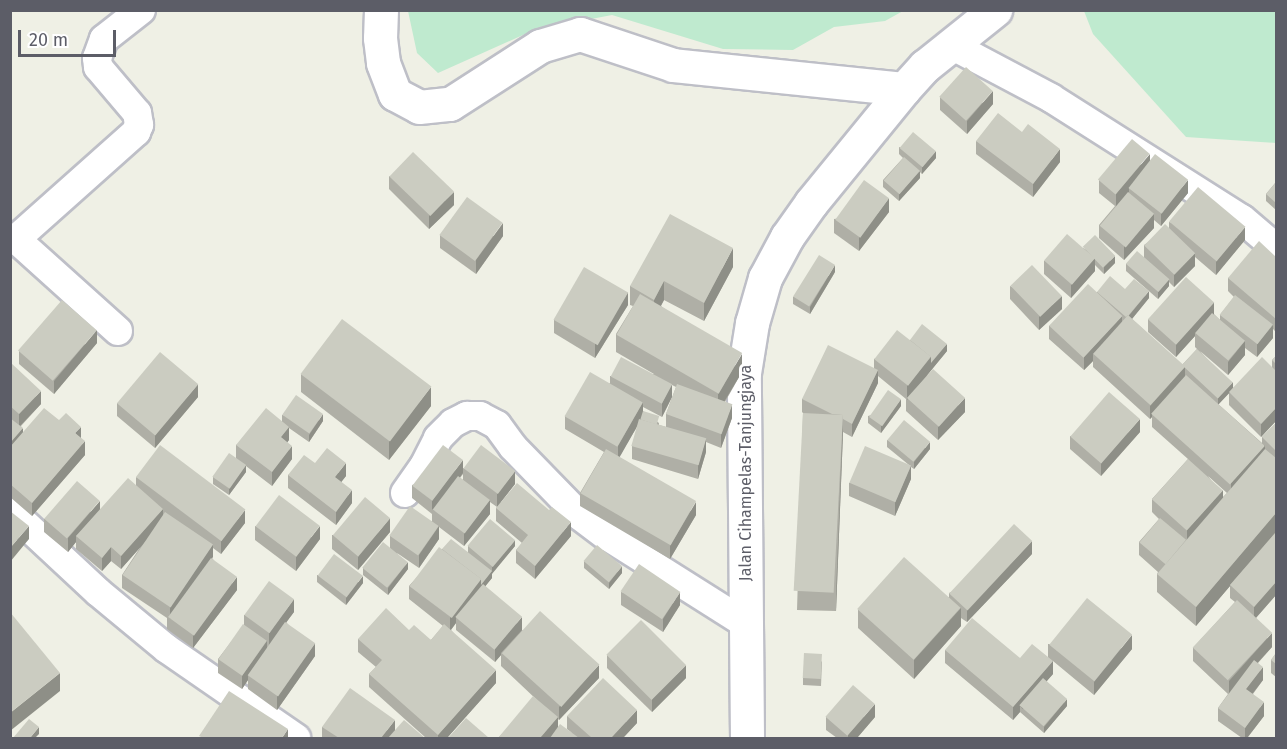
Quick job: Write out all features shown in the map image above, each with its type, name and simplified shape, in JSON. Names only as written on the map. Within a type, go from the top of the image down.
[{"type":"main road","points":[[381,10],[380,38],[383,63],[395,94],[419,106],[450,104],[540,46],[580,34],[673,65],[904,89]]},
{"type":"main road","name":"Jalan Cihampelas-Tanjungjaya","points":[[747,738],[744,373],[752,323],[762,290],[787,237],[811,203],[904,89],[925,66],[995,10]]},
{"type":"street","points":[[118,331],[13,242],[136,132],[140,119],[137,113],[98,67],[97,58],[104,39],[141,10]]},
{"type":"street","points":[[951,45],[1051,98],[1242,219],[1276,248]]},
{"type":"street","points":[[405,493],[424,466],[438,438],[453,423],[467,416],[480,416],[497,425],[513,447],[580,516],[607,536],[746,624]]},
{"type":"street","points":[[10,510],[98,592],[167,649],[296,738]]},
{"type":"green space","points":[[408,11],[903,11],[885,21],[834,27],[793,50],[723,49],[612,15],[534,30],[438,73],[417,53]]},
{"type":"green space","points":[[1084,11],[1276,11],[1276,143],[1186,137],[1093,34]]},
{"type":"building","points":[[966,67],[993,91],[966,121],[939,97]]},
{"type":"building","points":[[998,113],[1022,132],[1028,124],[1060,149],[1033,184],[976,141]]},
{"type":"building","points":[[913,132],[936,151],[922,167],[900,148]]},
{"type":"building","points":[[1132,139],[1150,154],[1116,194],[1098,180]]},
{"type":"building","points":[[413,152],[454,192],[430,216],[389,176]]},
{"type":"building","points":[[1155,154],[1188,180],[1162,214],[1129,188]]},
{"type":"building","points":[[904,157],[920,171],[900,194],[884,180]]},
{"type":"building","points":[[864,180],[889,198],[860,238],[835,220]]},
{"type":"building","points":[[1276,182],[1276,203],[1266,194]]},
{"type":"building","points":[[1198,187],[1245,227],[1217,261],[1169,221]]},
{"type":"building","points":[[1128,192],[1154,214],[1126,248],[1100,226]]},
{"type":"building","points":[[467,197],[503,223],[475,261],[439,235]]},
{"type":"building","points":[[670,214],[733,248],[704,303],[664,281],[654,300],[630,286]]},
{"type":"building","points":[[1165,224],[1195,253],[1174,275],[1144,246]]},
{"type":"building","points":[[1067,234],[1095,258],[1072,285],[1044,260]]},
{"type":"building","points":[[1095,235],[1115,256],[1103,268],[1083,247]]},
{"type":"building","points":[[1259,241],[1276,257],[1276,319],[1228,278]]},
{"type":"building","points":[[1137,251],[1169,279],[1158,292],[1126,264]]},
{"type":"building","points":[[819,255],[835,265],[809,307],[793,297]]},
{"type":"building","points":[[1032,265],[1062,296],[1040,317],[1010,286]]},
{"type":"building","points":[[584,267],[628,292],[598,345],[554,320]]},
{"type":"building","points":[[1110,276],[1125,289],[1134,279],[1149,291],[1126,317],[1097,292]]},
{"type":"building","points":[[1186,277],[1214,302],[1176,345],[1148,319]]},
{"type":"building","points":[[1088,284],[1122,316],[1083,358],[1049,326]]},
{"type":"building","points":[[640,294],[742,353],[719,394],[616,335]]},
{"type":"building","points":[[1235,295],[1273,325],[1257,344],[1220,315]]},
{"type":"building","points":[[62,300],[97,330],[53,381],[18,351]]},
{"type":"building","points":[[1212,313],[1245,341],[1228,361],[1195,333]]},
{"type":"building","points":[[1128,315],[1185,367],[1150,405],[1093,354]]},
{"type":"building","points":[[342,319],[431,386],[390,442],[300,374]]},
{"type":"building","points":[[922,324],[947,344],[931,363],[931,357],[910,340]]},
{"type":"building","points":[[897,330],[931,356],[908,386],[874,359]]},
{"type":"building","points":[[828,345],[878,370],[852,424],[843,419],[843,415],[832,414],[802,399]]},
{"type":"building","points":[[1197,349],[1233,382],[1218,399],[1182,365]]},
{"type":"building","points":[[160,352],[198,384],[155,435],[117,403]]},
{"type":"building","points":[[621,357],[672,384],[662,404],[611,376]]},
{"type":"building","points":[[1262,357],[1276,371],[1276,408],[1261,424],[1229,392]]},
{"type":"building","points":[[10,362],[41,391],[19,414],[10,406]]},
{"type":"building","points":[[933,369],[965,398],[939,427],[907,398]]},
{"type":"building","points":[[590,372],[643,403],[617,447],[564,416]]},
{"type":"building","points":[[1186,375],[1265,446],[1230,485],[1151,414]]},
{"type":"building","points":[[677,384],[732,404],[721,434],[666,414]]},
{"type":"building","points":[[888,390],[901,399],[882,426],[869,417]]},
{"type":"building","points":[[1109,392],[1140,419],[1101,463],[1070,437]]},
{"type":"building","points":[[296,395],[323,414],[309,434],[282,415]]},
{"type":"building","points":[[44,408],[59,420],[66,413],[81,427],[75,433],[85,441],[32,503],[10,484],[10,447]]},
{"type":"building","points":[[266,408],[289,427],[281,437],[292,446],[272,472],[236,445]]},
{"type":"building","points":[[643,411],[659,416],[657,425],[640,420]]},
{"type":"building","points":[[803,413],[843,415],[834,593],[794,591]]},
{"type":"building","points":[[10,418],[23,428],[10,443]]},
{"type":"building","points":[[639,419],[706,438],[699,465],[631,446]]},
{"type":"building","points":[[904,420],[930,442],[913,462],[887,440]]},
{"type":"building","points":[[1276,423],[1276,451],[1262,437]]},
{"type":"building","points":[[160,445],[245,509],[221,541],[136,477]]},
{"type":"building","points":[[443,445],[463,460],[432,501],[412,486]]},
{"type":"building","points":[[481,445],[515,471],[498,494],[464,468]]},
{"type":"building","points":[[865,446],[911,466],[895,502],[849,483]]},
{"type":"building","points":[[327,448],[346,463],[335,477],[352,490],[336,512],[288,475],[304,455],[315,463]]},
{"type":"building","points":[[606,449],[696,501],[671,545],[580,493]]},
{"type":"building","points":[[1265,449],[1276,458],[1276,513],[1196,607],[1157,574]]},
{"type":"building","points":[[229,453],[246,465],[230,489],[212,477]]},
{"type":"building","points":[[1188,459],[1223,490],[1187,531],[1152,499]]},
{"type":"building","points":[[458,476],[490,500],[465,534],[433,510]]},
{"type":"building","points":[[128,478],[163,509],[121,556],[111,547],[102,558],[76,536]]},
{"type":"building","points":[[77,481],[100,501],[67,538],[44,519]]},
{"type":"building","points":[[517,483],[549,510],[552,507],[571,522],[535,566],[516,550],[528,535],[496,508]]},
{"type":"building","points":[[279,495],[320,526],[296,557],[256,526]]},
{"type":"building","points":[[365,497],[390,518],[358,557],[333,535]]},
{"type":"building","points":[[410,506],[439,526],[418,556],[389,535]]},
{"type":"building","points":[[10,511],[29,526],[10,548]]},
{"type":"building","points":[[165,512],[213,544],[171,607],[123,575]]},
{"type":"building","points":[[1160,518],[1186,540],[1165,564],[1139,543]]},
{"type":"building","points":[[490,519],[515,540],[493,567],[468,546]]},
{"type":"building","points":[[1014,524],[1032,541],[967,611],[949,593]]},
{"type":"building","points":[[1276,532],[1276,582],[1254,607],[1230,585]]},
{"type":"building","points":[[451,539],[492,571],[481,585],[481,579],[442,549]]},
{"type":"building","points":[[383,542],[408,562],[387,588],[362,568]]},
{"type":"building","points":[[597,545],[622,566],[609,582],[584,561]]},
{"type":"building","points":[[439,547],[481,579],[452,618],[410,586]]},
{"type":"building","points":[[334,554],[363,576],[347,597],[318,576]]},
{"type":"building","points":[[904,557],[960,608],[914,660],[857,609]]},
{"type":"building","points":[[211,558],[237,577],[194,636],[168,617]]},
{"type":"building","points":[[639,564],[680,592],[662,619],[621,591]]},
{"type":"building","points":[[269,581],[294,599],[269,633],[244,615]]},
{"type":"building","points":[[483,584],[522,617],[494,650],[455,617]]},
{"type":"building","points":[[1087,598],[1132,635],[1094,681],[1049,645]]},
{"type":"building","points":[[1237,600],[1272,633],[1228,680],[1193,648]]},
{"type":"building","points":[[386,608],[409,630],[414,625],[431,640],[444,624],[496,670],[438,735],[369,674],[382,660],[358,639]]},
{"type":"building","points":[[540,611],[599,665],[561,707],[502,653]]},
{"type":"building","points":[[10,612],[60,673],[10,713]]},
{"type":"building","points":[[972,618],[1020,658],[1032,644],[1053,661],[1013,707],[945,650]]},
{"type":"building","points":[[641,620],[686,665],[652,700],[606,655]]},
{"type":"building","points":[[285,622],[315,643],[278,696],[248,675]]},
{"type":"building","points":[[243,624],[267,641],[242,676],[218,659]]},
{"type":"building","points":[[804,653],[822,654],[821,679],[803,678]]},
{"type":"building","points":[[1276,653],[1276,664],[1271,660]]},
{"type":"building","points":[[1254,660],[1263,667],[1246,689],[1264,702],[1245,728],[1218,708]]},
{"type":"building","points":[[603,678],[637,710],[611,738],[592,738],[567,716]]},
{"type":"building","points":[[1043,678],[1067,699],[1044,726],[1019,705]]},
{"type":"building","points":[[853,685],[875,704],[847,736],[825,717]]},
{"type":"building","points":[[350,688],[395,720],[381,738],[339,738],[322,727]]},
{"type":"building","points":[[229,691],[288,729],[282,738],[203,738],[199,736]]},
{"type":"building","points":[[533,696],[558,717],[540,738],[498,738]]},
{"type":"building","points":[[466,718],[489,738],[448,738]]},
{"type":"building","points":[[29,719],[39,727],[30,738],[13,738]]},
{"type":"building","points":[[404,720],[425,738],[388,738]]},
{"type":"building","points":[[560,724],[579,738],[550,738]]}]
